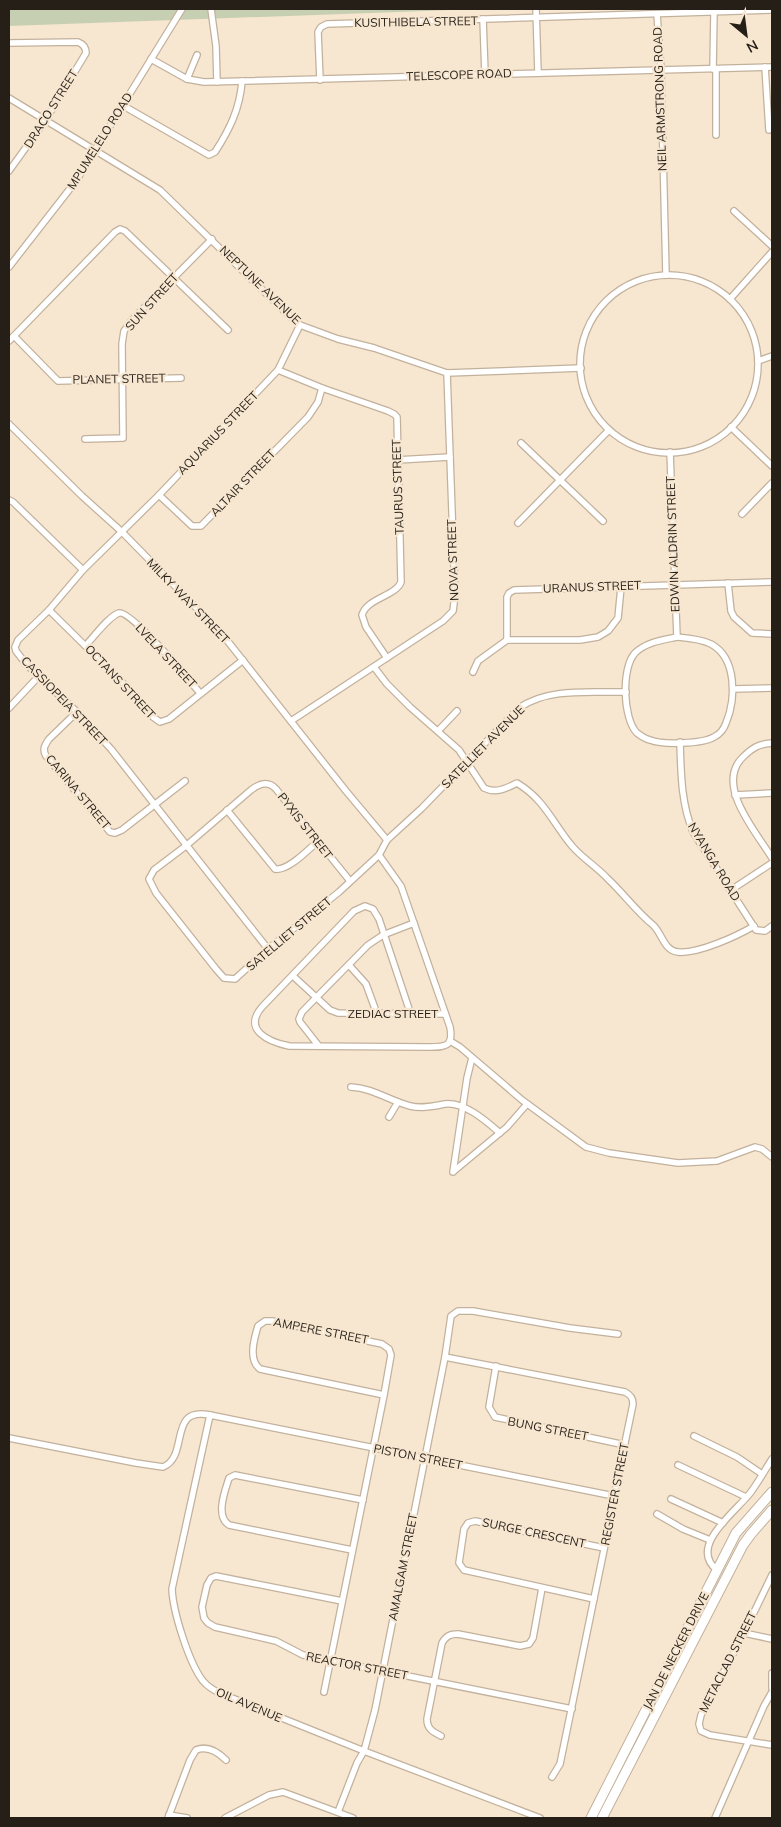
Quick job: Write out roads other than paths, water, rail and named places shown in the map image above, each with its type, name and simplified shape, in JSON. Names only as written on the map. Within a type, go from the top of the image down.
[{"type":"main road","name":"JAN DE NECKER DRIVE","points":[[591,1818],[736,1533],[772,1492]]},
{"type":"main road","name":"JAN DE NECKER DRIVE","points":[[602,1818],[743,1546],[772,1510]]},
{"type":"street","name":"MPUMELELO ROAD","points":[[9,267],[68,192],[182,9]]},
{"type":"street","points":[[211,9],[216,46],[217,82]]},
{"type":"street","points":[[536,9],[538,73]]},
{"type":"street","points":[[657,14],[772,10]]},
{"type":"street","name":"NEIL ARMSTRONG ROAD","points":[[483,19],[618,12],[657,14],[661,70],[666,275]]},
{"type":"street","points":[[714,12],[716,135]]},
{"type":"street","name":"KUSITHIBELA STREET","points":[[320,80],[318,32],[326,24],[483,19],[485,74]]},
{"type":"street","name":"DRACO STREET","points":[[9,43],[78,42],[84,46],[86,53],[45,121],[12,162],[9,171]]},
{"type":"street","points":[[187,79],[197,54]]},
{"type":"street","name":"TELESCOPE ROAD","points":[[151,59],[187,79],[197,82],[769,67]]},
{"type":"street","points":[[769,67],[769,130]]},
{"type":"street","points":[[122,105],[210,155],[217,148],[235,118],[242,81]]},
{"type":"street","name":"NEPTUNE AVENUE","points":[[9,98],[160,190],[300,325],[338,339],[374,348],[447,373],[580,368]]},
{"type":"street","points":[[734,211],[772,246]]},
{"type":"street","points":[[11,339],[120,229],[125,231],[228,330]]},
{"type":"street","name":"SUN STREET","points":[[85,439],[123,438],[122,338],[126,327],[212,239]]},
{"type":"street","points":[[730,299],[772,252]]},
{"type":"street","points":[[666,275],[684,276],[701,281],[711,285],[730,299],[742,312],[750,327],[756,343],[758,361],[757,379],[752,396],[743,413],[731,427],[721,436],[703,445],[683,451],[670,452],[653,451],[637,446],[610,430],[598,417],[589,402],[583,386],[580,368],[585,336],[594,317],[604,304],[616,293],[635,282],[666,275]]},
{"type":"street","name":"AQUARIUS STREET","points":[[122,532],[278,370],[300,325]]},
{"type":"street","name":"PLANET STREET","points":[[11,339],[58,381],[181,378]]},
{"type":"street","points":[[758,361],[772,356]]},
{"type":"street","name":"TAURUS STREET","points":[[278,370],[322,388],[367,402],[394,414],[397,420],[400,585],[366,608],[362,615],[366,627],[387,658]]},
{"type":"street","name":"NOVA STREET","points":[[291,721],[443,621],[453,612],[455,595],[447,373]]},
{"type":"street","name":"ALTAIR STREET","points":[[159,495],[192,526],[201,526],[313,411],[322,388]]},
{"type":"street","name":"MILKY WAY STREET","points":[[9,424],[82,496],[122,532],[222,634],[346,791],[388,840]]},
{"type":"street","points":[[731,427],[772,466]]},
{"type":"street","points":[[518,523],[610,430]]},
{"type":"street","points":[[521,443],[603,521]]},
{"type":"street","name":"EDWIN ALDRIN STREET","points":[[670,452],[677,637]]},
{"type":"street","points":[[397,460],[450,457]]},
{"type":"street","points":[[742,514],[772,483]]},
{"type":"street","points":[[9,500],[83,570]]},
{"type":"street","name":"CASSIOPEIA STREET","points":[[122,532],[83,570],[49,610],[18,640],[15,647],[20,656],[111,749],[268,949]]},
{"type":"street","name":"URANUS STREET","points":[[507,640],[507,597],[512,591],[562,587],[772,582]]},
{"type":"street","points":[[728,583],[732,615],[752,633],[772,634]]},
{"type":"street","points":[[473,672],[478,661],[507,640],[580,640],[598,637],[608,631],[618,618],[621,587]]},
{"type":"street","name":"OCTANS STREET","points":[[49,610],[137,697],[158,722],[164,722],[169,719],[243,660]]},
{"type":"street","name":"LVELA STREET","points":[[86,645],[110,619],[122,613],[130,618],[165,652],[200,693]]},
{"type":"street","points":[[677,637],[705,642],[721,652],[728,664],[733,690],[730,710],[722,732],[710,739],[680,742],[650,741],[639,735],[630,724],[626,692],[628,666],[635,654],[647,645],[677,637]]},
{"type":"street","points":[[374,667],[393,690],[459,750],[486,790],[500,790],[518,783],[541,802],[572,846],[606,877],[644,919],[654,926],[663,940],[674,951],[692,950],[723,942],[754,926],[756,930],[761,932],[772,926]]},
{"type":"street","points":[[9,708],[40,676]]},
{"type":"street","points":[[733,690],[772,688]]},
{"type":"street","name":"SATELLIET AVENUE","points":[[388,840],[519,708],[533,700],[550,695],[626,692]]},
{"type":"street","points":[[438,731],[457,711]]},
{"type":"street","name":"CARINA STREET","points":[[76,712],[49,739],[45,744],[44,750],[101,823],[110,832],[118,833],[154,805]]},
{"type":"street","name":"NYANGA ROAD","points":[[680,742],[682,789],[688,819],[701,845],[754,926]]},
{"type":"street","points":[[772,743],[756,746],[735,767],[733,780],[735,795],[741,810],[772,858]]},
{"type":"street","points":[[154,805],[185,781]]},
{"type":"street","name":"PYXIS STREET","points":[[187,845],[258,784],[266,783],[276,789],[350,881]]},
{"type":"street","points":[[735,795],[772,793]]},
{"type":"street","points":[[227,810],[275,869],[280,870],[287,866],[317,842]]},
{"type":"street","name":"SATELLIET STREET","points":[[187,845],[152,872],[149,881],[156,893],[224,978],[232,980],[332,898],[379,855],[388,840]]},
{"type":"street","points":[[379,855],[401,886],[446,1014],[451,1033],[450,1041],[444,1046],[427,1048],[289,1046],[273,1042],[260,1032],[255,1024],[254,1018],[257,1013],[354,912],[362,906],[368,906],[373,909],[379,919],[411,1015]]},
{"type":"street","points":[[731,890],[772,862]]},
{"type":"street","points":[[318,1045],[302,1026],[299,1019],[302,1012],[368,945],[384,935],[414,924]]},
{"type":"street","points":[[349,965],[366,984],[377,1014]]},
{"type":"street","name":"ZEDIAC STREET","points":[[294,976],[330,1010],[338,1013],[446,1014]]},
{"type":"street","points":[[450,1041],[527,1104],[586,1147],[678,1163],[716,1161],[755,1147],[772,1157]]},
{"type":"street","points":[[472,1058],[467,1078],[453,1172],[507,1127],[527,1104]]},
{"type":"street","points":[[351,1088],[419,1107],[447,1104],[463,1108],[483,1119],[500,1133]]},
{"type":"street","points":[[389,1117],[398,1102]]},
{"type":"street","name":"AMALGAM STREET","points":[[338,1812],[357,1763],[364,1751],[383,1672],[446,1357],[451,1316],[458,1311],[473,1311],[618,1334]]},
{"type":"street","name":"AMPERE STREET","points":[[324,1692],[384,1395],[391,1355],[389,1349],[384,1344],[272,1321],[265,1321],[258,1326],[253,1358],[260,1369],[384,1395]]},
{"type":"street","name":"REGISTER STREET","points":[[446,1357],[625,1392],[633,1399],[572,1709],[560,1764],[552,1777]]},
{"type":"street","name":"BUNG STREET","points":[[496,1366],[490,1406],[495,1417],[625,1445]]},
{"type":"street","points":[[9,1438],[163,1467],[174,1459],[182,1426],[187,1418],[195,1415],[210,1415]]},
{"type":"street","name":"PISTON STREET","points":[[210,1415],[614,1496]]},
{"type":"street","name":"OIL AVENUE","points":[[210,1415],[172,1589],[176,1612],[196,1670],[204,1682],[215,1691],[364,1751],[540,1818]]},
{"type":"street","points":[[694,1436],[737,1458],[762,1474]]},
{"type":"street","points":[[717,1570],[709,1562],[707,1552],[710,1540],[746,1497],[772,1459]]},
{"type":"street","points":[[678,1465],[746,1497]]},
{"type":"street","points":[[352,1550],[229,1525],[222,1516],[224,1499],[229,1478],[235,1474],[362,1500]]},
{"type":"street","points":[[671,1499],[723,1523]]},
{"type":"street","points":[[657,1514],[683,1529],[710,1540]]},
{"type":"street","name":"SURGE CRESCENT","points":[[594,1598],[542,1588],[462,1568],[459,1565],[459,1560],[466,1525],[470,1522],[479,1522],[604,1548]]},
{"type":"street","name":"METACLAD STREET","points":[[750,1740],[705,1734],[701,1731],[698,1724],[701,1714],[769,1586],[772,1575]]},
{"type":"street","name":"REACTOR STREET","points":[[342,1601],[219,1576],[210,1580],[204,1596],[202,1612],[206,1620],[213,1626],[270,1639],[299,1654],[572,1709]]},
{"type":"street","points":[[441,1736],[433,1732],[427,1723],[442,1643],[449,1635],[458,1634],[525,1646],[530,1643],[534,1634],[542,1588]]},
{"type":"street","points":[[744,1633],[772,1639]]},
{"type":"street","points":[[772,1673],[772,1688]]},
{"type":"street","points":[[715,1818],[764,1706],[772,1692]]},
{"type":"street","points":[[750,1740],[772,1744]]},
{"type":"street","points":[[187,1818],[169,1817],[190,1760],[196,1750],[202,1748],[213,1750],[226,1760]]},
{"type":"street","points":[[225,1818],[269,1795],[284,1792],[353,1818]]}]
